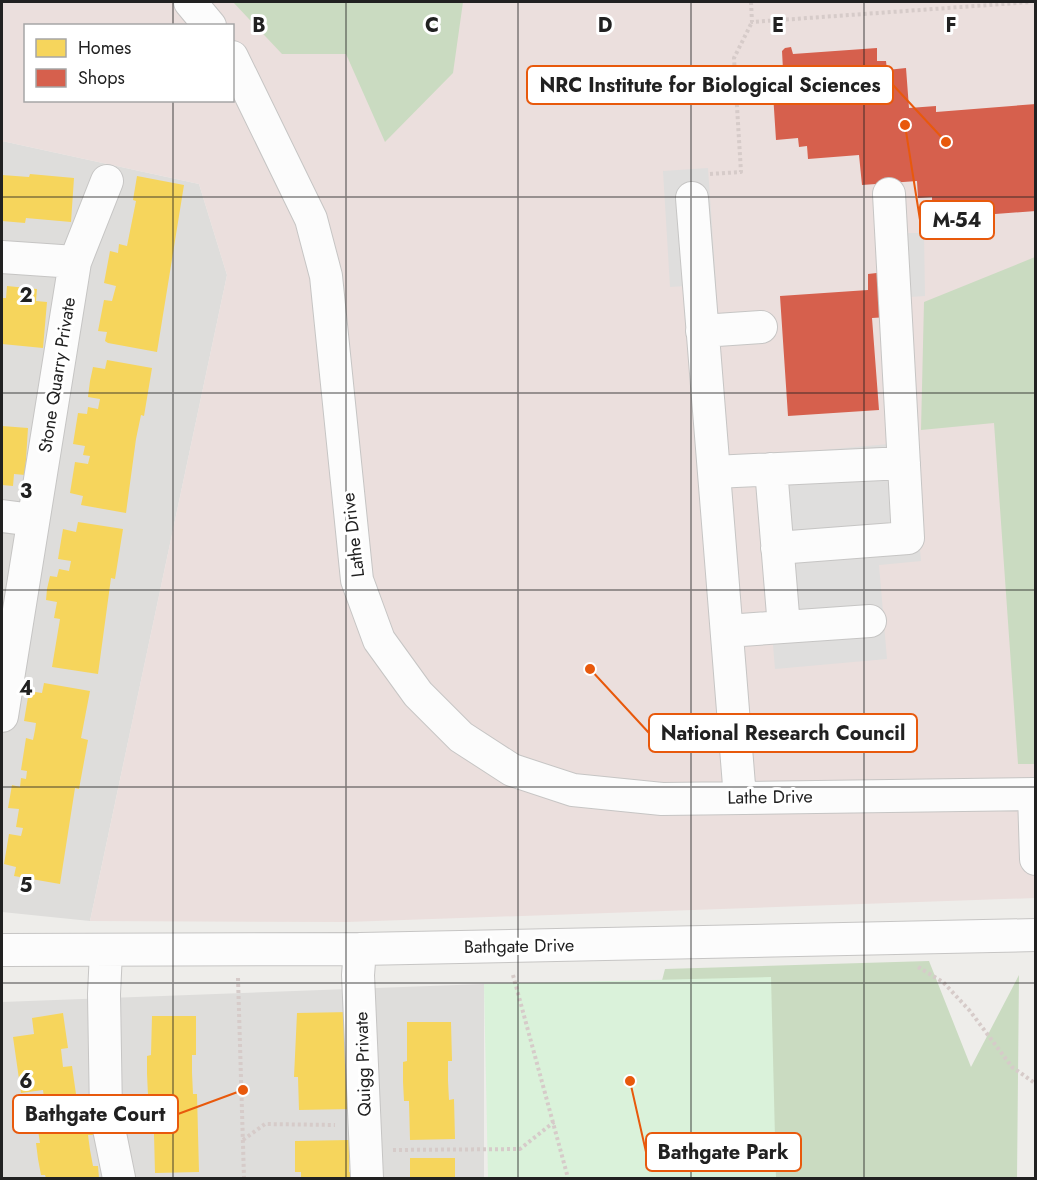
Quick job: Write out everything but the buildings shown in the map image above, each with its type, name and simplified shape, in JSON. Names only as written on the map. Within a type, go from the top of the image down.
[{"type":"street","points":[[190,2],[208,24]]},
{"type":"street","name":"Lathe Drive","points":[[234,61],[311,219],[326,276],[357,580],[380,640],[418,694],[461,737],[512,770],[573,790],[662,799],[1035,794]]},
{"type":"street","name":"Stone Quarry Private","points":[[2,716],[75,262],[107,181]]},
{"type":"street","points":[[777,548],[908,538],[890,194]]},
{"type":"street","points":[[692,198],[740,798]]},
{"type":"street","points":[[2,257],[75,262]]},
{"type":"street","points":[[702,331],[761,327]]},
{"type":"street","points":[[714,472],[904,463]]},
{"type":"street","points":[[771,469],[784,627]]},
{"type":"street","points":[[2,516],[33,520]]},
{"type":"street","points":[[726,631],[870,621]]},
{"type":"street","points":[[1035,794],[1035,859]]},
{"type":"street","name":"Bathgate Drive","points":[[2,950],[106,952],[360,950],[1035,935]]},
{"type":"street","name":"Quigg Private","points":[[360,950],[358,975],[366,1165]]},
{"type":"street","points":[[106,952],[104,994],[106,1114],[119,1179]]},
{"type":"path","points":[[692,198],[701,175],[741,172],[734,58],[752,22],[751,2]]},
{"type":"path","points":[[752,22],[1031,2]]},
{"type":"path","points":[[910,962],[943,982],[970,1011],[1012,1068],[1035,1084]]},
{"type":"path","points":[[513,975],[568,1179]]},
{"type":"path","points":[[238,977],[244,1179]]},
{"type":"path","points":[[366,1165],[520,1149],[554,1122]]},
{"type":"path","points":[[242,1140],[265,1124],[321,1125]]},
{"type":"shaded area","points":[[2,2],[1035,2],[1035,898],[347,922],[90,921],[227,275],[199,184],[2,141]]},
{"type":"shaded area","points":[[2,141],[199,184],[227,275],[90,921],[2,912]]},
{"type":"shaded area","points":[[708,168],[716,284],[670,287],[663,171]]},
{"type":"shaded area","points":[[892,233],[924,233],[925,296],[895,298]]},
{"type":"shaded area","points":[[911,442],[921,561],[879,565],[887,659],[775,669],[757,456]]},
{"type":"shaded area","points":[[484,984],[484,1178],[2,1178],[2,1002]]},
{"type":"green space","points":[[233,2],[463,2],[453,73],[385,142],[346,54],[282,54]]},
{"type":"green space","points":[[1035,257],[1036,764],[1018,764],[994,423],[921,430],[924,302]]},
{"type":"green space","points":[[929,961],[971,1067],[1019,975],[1017,1178],[691,1178],[627,1115],[665,969]]},
{"type":"green space","points":[[771,977],[776,1178],[488,1178],[484,984]]},
{"type":"place","name":"M-54","points":[[905,125]]},
{"type":"place","name":"NRC Institute for Biological Sciences","points":[[946,142]]},
{"type":"place","name":"National Research Council","points":[[590,669]]},
{"type":"place","name":"Bathgate Park","points":[[630,1081]]},
{"type":"place","name":"Bathgate Court","points":[[243,1090]]}]
